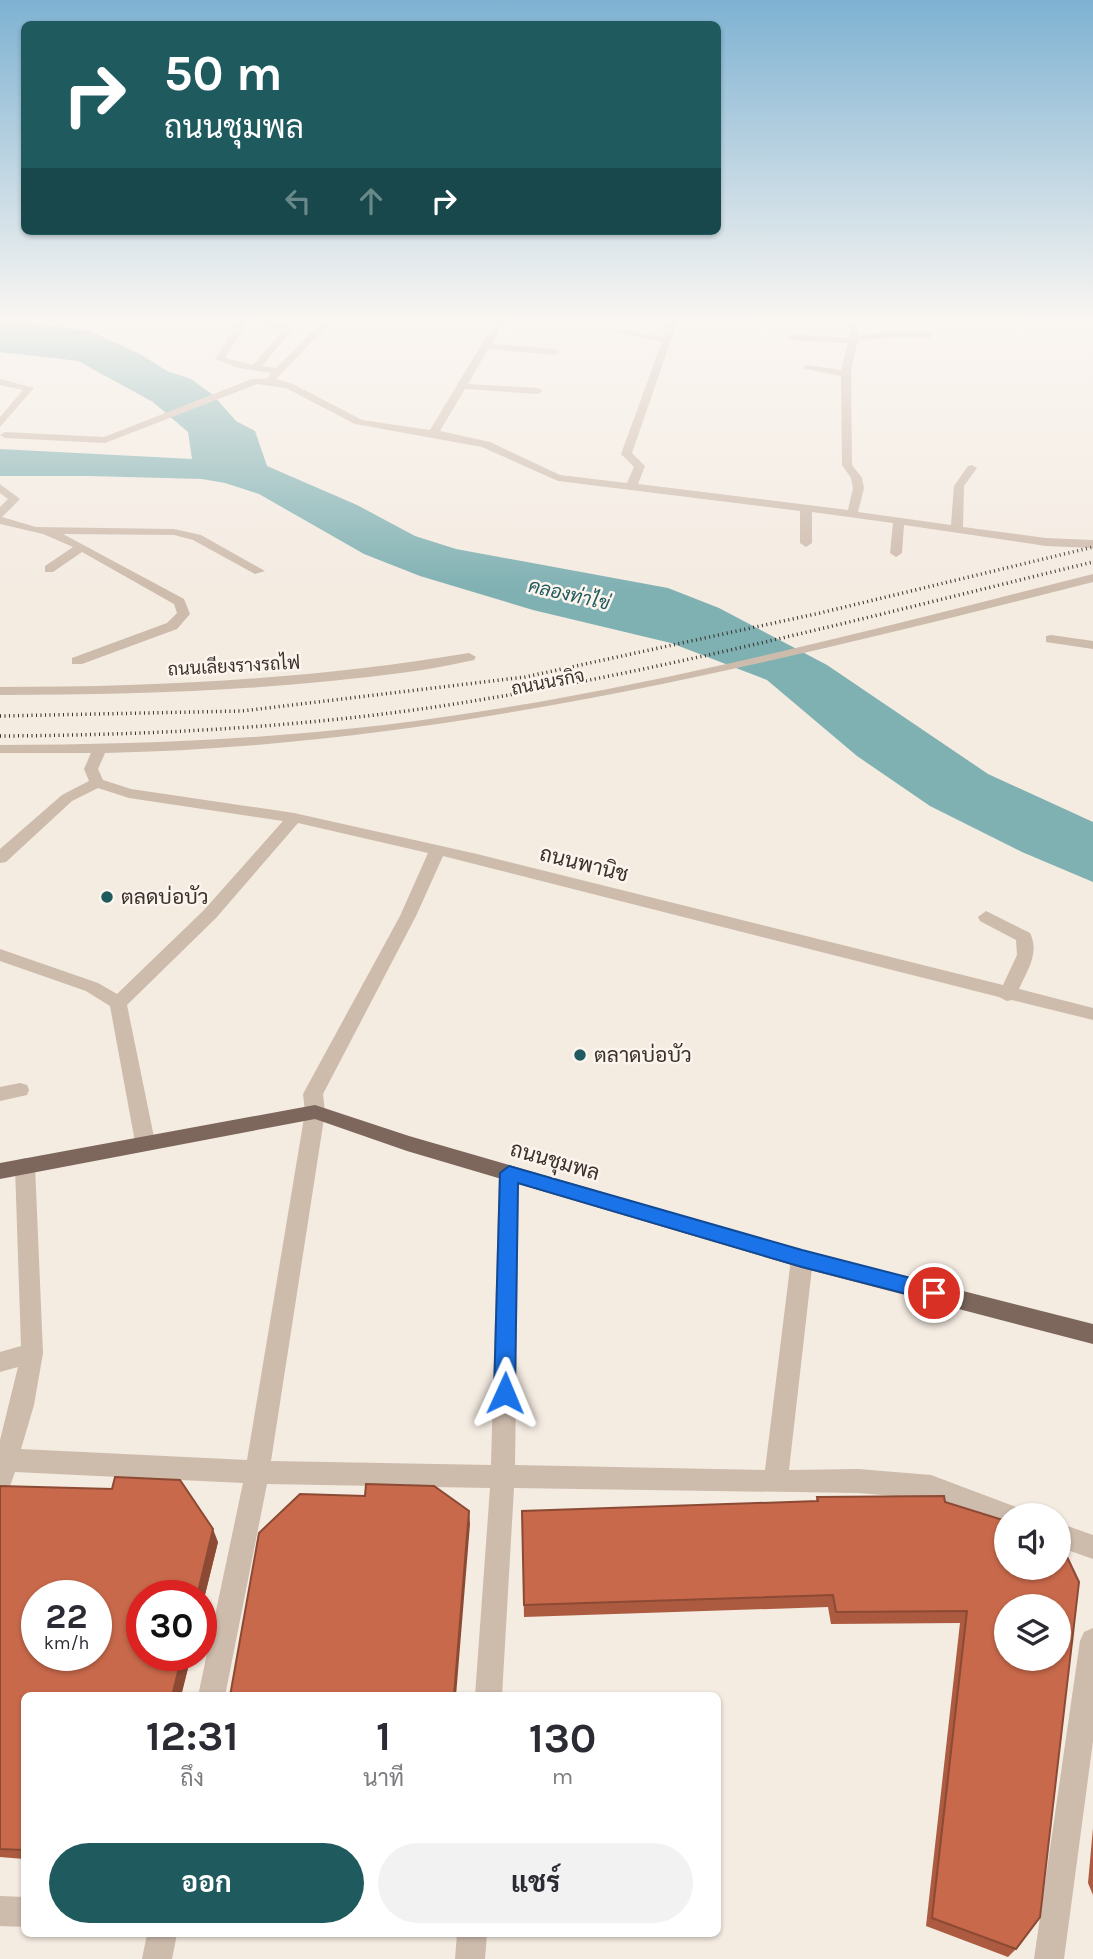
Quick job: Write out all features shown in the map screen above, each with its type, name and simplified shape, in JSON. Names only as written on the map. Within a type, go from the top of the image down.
[{"type":"main road","name":"ถนนชุมพล","points":[[0,1171],[314,1112],[509,1173],[802,1258],[1093,1334]]},
{"type":"street","points":[[1,436],[17,408]]},
{"type":"street","points":[[1,436],[33,434],[105,440],[182,408]]},
{"type":"street","points":[[331,408],[343,416],[369,424],[434,433],[502,450],[536,470],[558,478],[852,514],[1046,542],[1093,544]]},
{"type":"street","points":[[434,433],[448,408]]},
{"type":"street","points":[[631,488],[640,467],[626,454],[642,408]]},
{"type":"street","points":[[846,408],[847,465],[859,478],[860,485],[852,514]]},
{"type":"street","points":[[957,528],[959,486],[972,468]]},
{"type":"street","points":[[0,487],[14,499],[0,514]]},
{"type":"street","points":[[806,509],[806,543]]},
{"type":"street","points":[[0,520],[45,530],[174,532],[197,537],[259,571]]},
{"type":"street","points":[[896,553],[900,521]]},
{"type":"street","points":[[45,530],[82,547],[180,602],[184,614],[172,625],[77,661]]},
{"type":"street","points":[[1046,542],[1093,530]]},
{"type":"street","points":[[49,569],[82,547]]},
{"type":"street","name":"ถนนนรกิจ","points":[[0,749],[100,748],[283,740],[379,729],[653,682],[831,644],[1093,578]]},
{"type":"street","points":[[1051,639],[1093,645]]},
{"type":"street","name":"ถนนเลียงรางรถไฟ","points":[[0,691],[240,686],[359,676],[469,657]]},
{"type":"street","points":[[0,858],[67,798],[97,783],[91,769],[100,748]]},
{"type":"street","name":"ถนนพานิช","points":[[97,783],[129,793],[294,818],[437,851],[1007,995],[1093,1014]]},
{"type":"street","points":[[118,1003],[209,914],[294,818]]},
{"type":"street","points":[[212,1692],[257,1472],[314,1112],[313,1094],[408,916],[437,851]]},
{"type":"street","points":[[986,917],[1024,937],[1027,955],[1007,995]]},
{"type":"street","points":[[0,955],[92,987],[118,1003],[145,1142]]},
{"type":"street","points":[[0,1094],[20,1090]]},
{"type":"street","points":[[25,1166],[32,1353],[4,1470],[858,1481],[931,1487],[994,1511]]},
{"type":"street","points":[[488,1692],[503,1476],[509,1173]]},
{"type":"street","points":[[776,1482],[802,1258]]},
{"type":"street","points":[[0,1362],[32,1353]]},
{"type":"street","points":[[1071,1540],[1093,1548]]},
{"type":"street","points":[[1049,1959],[1093,1640]]},
{"type":"street","points":[[0,1910],[21,1912]]},
{"type":"street","points":[[157,1959],[161,1937]]},
{"type":"street","points":[[470,1959],[472,1937]]},
{"type":"water","name":"คลองท่าไข่","points":[[160,408],[225,408],[236,421],[255,431],[267,466],[357,505],[415,536],[456,549],[668,588],[719,608],[827,665],[988,774],[1093,822],[1093,882],[1022,852],[930,806],[857,756],[767,680],[671,643],[533,610],[420,576],[364,554],[259,494],[225,483],[202,479],[0,476],[0,449],[192,459],[188,432]]},
{"type":"building","points":[[115,1477],[180,1480],[213,1529],[201,1580],[126,1580],[126,1671],[178,1671],[173,1692],[21,1692],[21,1850],[0,1849],[0,1486],[112,1489]]},
{"type":"building","points":[[366,1484],[434,1486],[469,1511],[454,1692],[231,1692],[259,1533],[300,1494],[365,1496]]},
{"type":"building","points":[[944,1496],[945,1502],[994,1517],[994,1580],[1071,1580],[1071,1565],[1079,1582],[1071,1651],[1071,1594],[994,1594],[994,1671],[1069,1671],[1040,1917],[1016,1949],[932,1918],[967,1611],[836,1612],[833,1595],[524,1605],[522,1511],[818,1501],[817,1497]]},
{"type":"railway","points":[[0,716],[242,711],[525,677],[820,613],[1093,547]]},
{"type":"railway","points":[[0,736],[237,728],[355,717],[473,701],[707,655],[1093,562]]},
{"type":"place","name":"ตลดบ่อบัว","points":[[107,897]]},
{"type":"place","name":"ตลาดบ่อบัว","points":[[580,1055]]},
{"type":"route","points":[[505,1393],[509,1173],[802,1258],[934,1293]]}]
